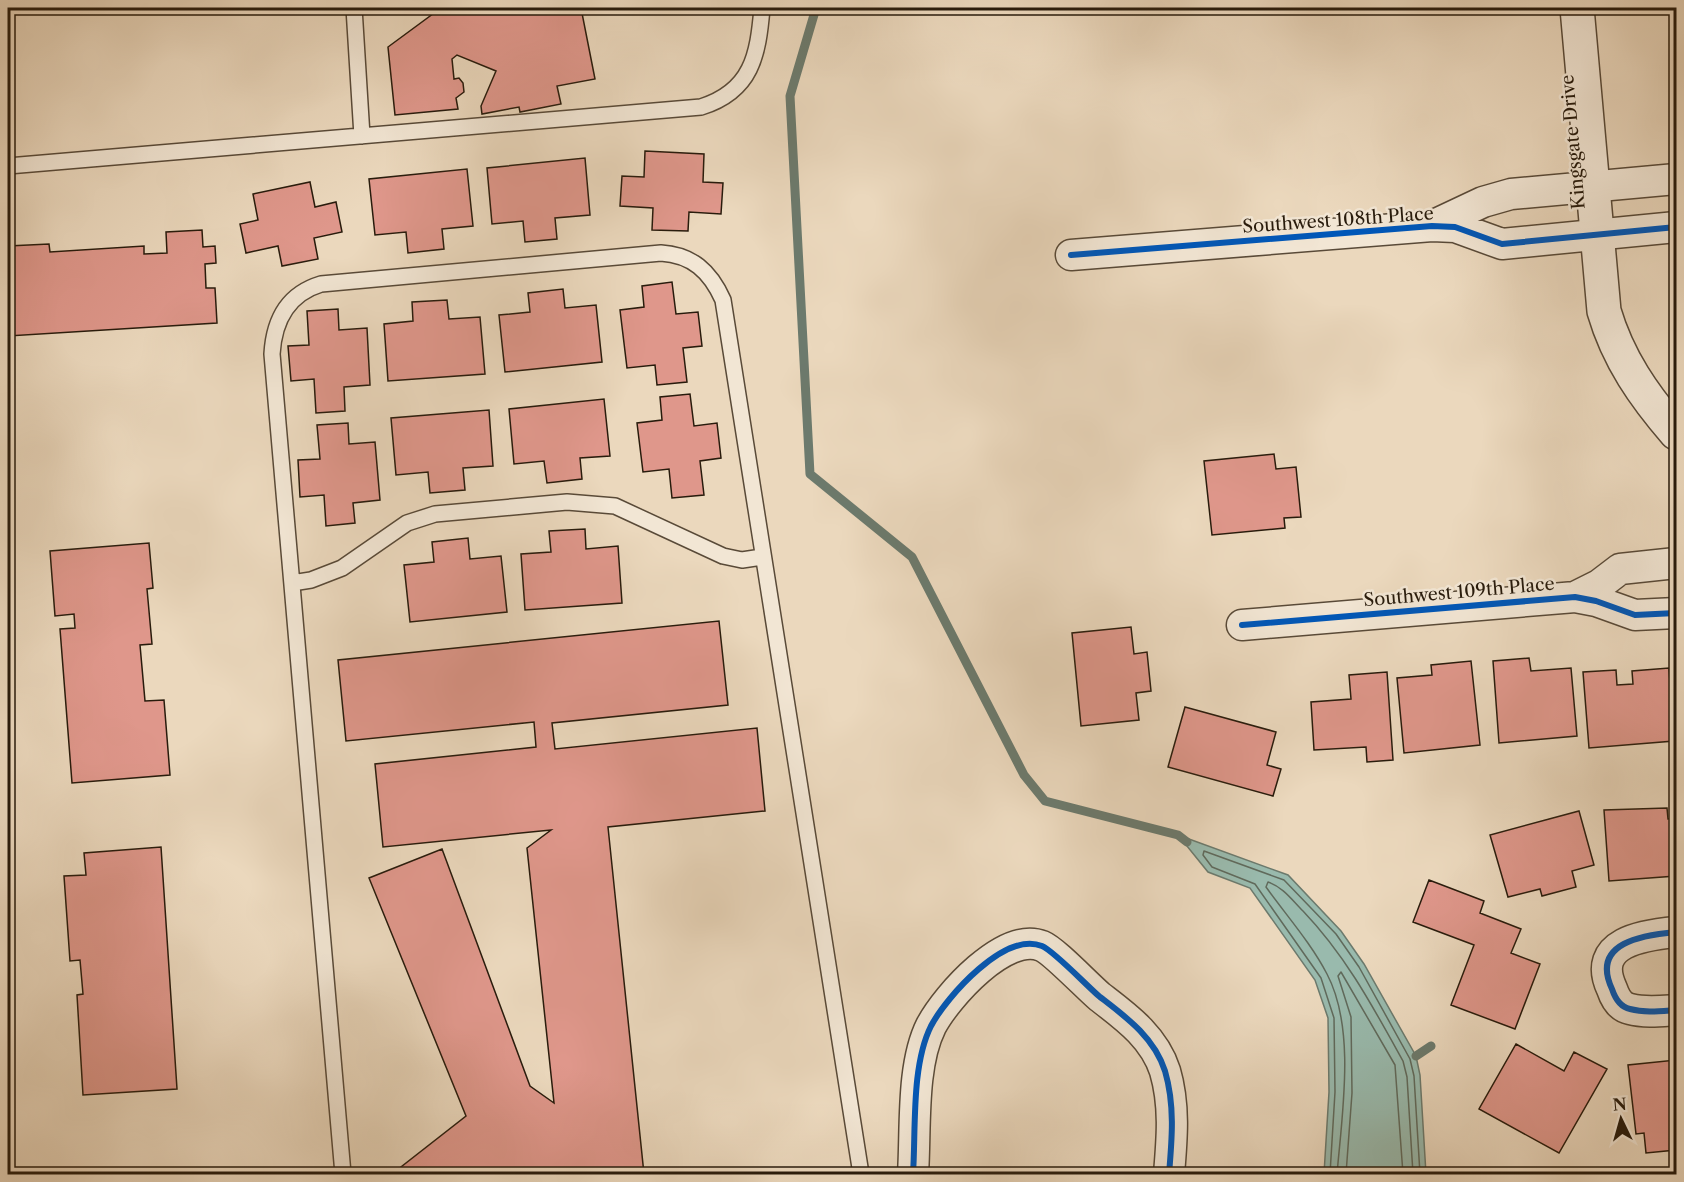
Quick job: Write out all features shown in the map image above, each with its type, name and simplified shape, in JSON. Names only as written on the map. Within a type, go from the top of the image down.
[{"type":"street","name":"Kingsgate Drive","points":[[1577,8],[1604,311],[1614,342],[1643,393],[1677,433]]},
{"type":"street","name":"Southwest 108th Place","points":[[1432,226],[1495,197],[1677,180]]},
{"type":"street","name":"Southwest 108th Place","points":[[1071,255],[1432,226],[1455,227],[1502,243],[1677,227]]},
{"type":"street","name":"Southwest 109th Place","points":[[1575,597],[1599,585],[1620,569],[1677,563]]},
{"type":"street","name":"Southwest 109th Place","points":[[1242,625],[1575,597],[1596,601],[1635,615],[1677,613]]},
{"type":"street","points":[[1677,932],[1638,937],[1623,943],[1609,960],[1606,976],[1618,1001],[1627,1009],[1647,1012],[1677,1010]]},
{"type":"street","points":[[913,1174],[918,1074],[931,1027],[956,992],[1007,948],[1020,944],[1043,947],[1054,954],[1074,975],[1147,1036],[1164,1070],[1173,1113],[1169,1174]]},
{"type":"lane","points":[[354,8],[362,136]]},
{"type":"lane","points":[[8,166],[701,107],[721,101],[733,93],[748,73],[760,32],[762,8]]},
{"type":"lane","points":[[343,1174],[272,354],[277,324],[284,309],[294,298],[307,288],[321,284],[661,253],[677,254],[700,266],[713,280],[723,300],[861,1174]]},
{"type":"lane","points":[[292,583],[311,580],[342,568],[407,523],[435,514],[567,502],[615,506],[723,556],[742,560],[762,557]]},
{"type":"water","points":[[1178,835],[1288,875],[1341,931],[1364,964],[1416,1056],[1420,1075],[1426,1174],[1324,1174],[1329,1092],[1328,1018],[1315,980],[1250,888],[1208,872]]},
{"type":"building","points":[[441,8],[581,8],[595,79],[557,86],[561,104],[520,112],[519,107],[482,114],[481,106],[496,71],[457,55],[452,59],[454,79],[459,78],[463,83],[464,92],[456,98],[458,109],[395,115],[388,47]]},
{"type":"building","points":[[645,151],[704,154],[703,182],[723,183],[721,214],[689,212],[688,231],[652,230],[653,208],[620,206],[622,176],[644,177]]},
{"type":"building","points":[[585,158],[590,215],[555,218],[557,239],[525,242],[523,221],[492,224],[487,168]]},
{"type":"building","points":[[467,169],[473,226],[442,229],[444,249],[408,253],[406,232],[375,235],[369,179]]},
{"type":"building","points":[[310,182],[315,207],[336,202],[342,232],[314,238],[318,259],[282,266],[278,246],[246,253],[240,224],[258,220],[253,194]]},
{"type":"building","points":[[202,230],[203,247],[215,246],[216,263],[205,264],[206,288],[215,288],[217,323],[8,336],[8,246],[49,244],[50,252],[144,246],[144,254],[167,253],[166,232]]},
{"type":"building","points":[[672,282],[676,314],[698,312],[702,346],[683,348],[687,382],[657,385],[655,365],[627,368],[620,310],[644,307],[642,286]]},
{"type":"building","points":[[563,289],[565,308],[596,305],[602,362],[505,372],[499,315],[530,312],[528,293]]},
{"type":"building","points":[[447,300],[449,319],[480,317],[485,374],[388,381],[384,324],[413,321],[412,302]]},
{"type":"building","points":[[338,309],[339,330],[367,328],[370,385],[344,387],[345,411],[316,413],[314,379],[291,381],[288,346],[309,345],[307,311]]},
{"type":"building","points":[[690,394],[694,426],[717,423],[721,458],[700,461],[704,495],[672,498],[669,469],[643,472],[637,423],[662,420],[660,397]]},
{"type":"building","points":[[604,399],[610,456],[580,458],[582,479],[547,483],[544,461],[514,464],[509,409]]},
{"type":"building","points":[[489,410],[493,466],[463,468],[465,490],[430,493],[428,472],[396,475],[391,418]]},
{"type":"building","points":[[348,423],[349,444],[375,442],[380,500],[353,503],[355,523],[326,526],[324,495],[300,497],[298,460],[320,459],[317,425]]},
{"type":"building","points":[[1274,454],[1276,469],[1296,467],[1301,517],[1284,518],[1285,528],[1212,535],[1204,461]]},
{"type":"building","points":[[585,529],[586,549],[618,546],[622,603],[525,610],[521,554],[551,552],[549,531]]},
{"type":"building","points":[[468,538],[470,559],[501,556],[507,612],[410,622],[404,565],[434,562],[432,542]]},
{"type":"building","points":[[149,543],[153,588],[147,589],[152,644],[140,645],[145,701],[164,700],[170,775],[72,783],[60,629],[75,628],[74,614],[55,616],[50,551]]},
{"type":"building","points":[[719,621],[728,705],[552,723],[555,749],[757,728],[765,811],[608,827],[644,1174],[392,1174],[466,1116],[369,878],[442,849],[530,1086],[554,1103],[527,848],[551,830],[383,847],[375,764],[536,747],[534,722],[346,741],[338,660]]},
{"type":"building","points":[[1131,627],[1134,654],[1147,652],[1151,691],[1136,693],[1139,720],[1081,726],[1072,633]]},
{"type":"building","points":[[1529,658],[1531,671],[1571,668],[1577,736],[1499,743],[1493,661]]},
{"type":"building","points":[[1471,661],[1480,745],[1404,753],[1397,678],[1432,675],[1431,665]]},
{"type":"building","points":[[1669,668],[1674,741],[1589,748],[1583,672],[1616,670],[1617,685],[1633,684],[1632,671]]},
{"type":"building","points":[[1387,672],[1393,760],[1367,762],[1366,747],[1314,750],[1311,702],[1351,699],[1349,675]]},
{"type":"building","points":[[1185,707],[1276,732],[1267,765],[1281,769],[1273,796],[1168,767]]},
{"type":"building","points":[[1667,808],[1668,819],[1676,818],[1676,876],[1609,881],[1604,810]]},
{"type":"building","points":[[1579,811],[1594,865],[1572,871],[1576,887],[1542,896],[1540,889],[1508,897],[1490,835]]},
{"type":"building","points":[[161,847],[177,1089],[83,1095],[77,995],[83,994],[80,960],[70,961],[64,876],[86,875],[84,853]]},
{"type":"building","points":[[1429,880],[1484,901],[1480,913],[1521,929],[1511,953],[1540,964],[1515,1029],[1451,1005],[1474,945],[1413,922]]},
{"type":"building","points":[[1516,1044],[1564,1071],[1574,1052],[1607,1069],[1559,1153],[1479,1109]]},
{"type":"building","points":[[1676,1060],[1676,1150],[1646,1153],[1644,1133],[1636,1134],[1628,1065]]},
{"type":"waterway","points":[[816,8],[790,96],[810,474],[912,557],[1024,775],[1045,801],[1178,835],[1187,842]]},
{"type":"waterway","points":[[1416,1056],[1431,1046]]},
{"type":"cycle path","points":[[1071,255],[1432,226],[1455,227],[1502,244],[1676,227]]},
{"type":"cycle path","points":[[1242,625],[1575,597],[1596,601],[1635,615],[1676,613]]},
{"type":"cycle path","points":[[1676,932],[1649,936],[1624,944],[1614,951],[1608,961],[1607,973],[1615,996],[1623,1006],[1641,1011],[1676,1010]]},
{"type":"cycle path","points":[[913,1174],[917,1079],[920,1060],[931,1026],[950,999],[979,969],[1011,948],[1027,944],[1047,949],[1129,1020],[1154,1048],[1165,1071],[1170,1097],[1172,1135],[1169,1174]]}]
